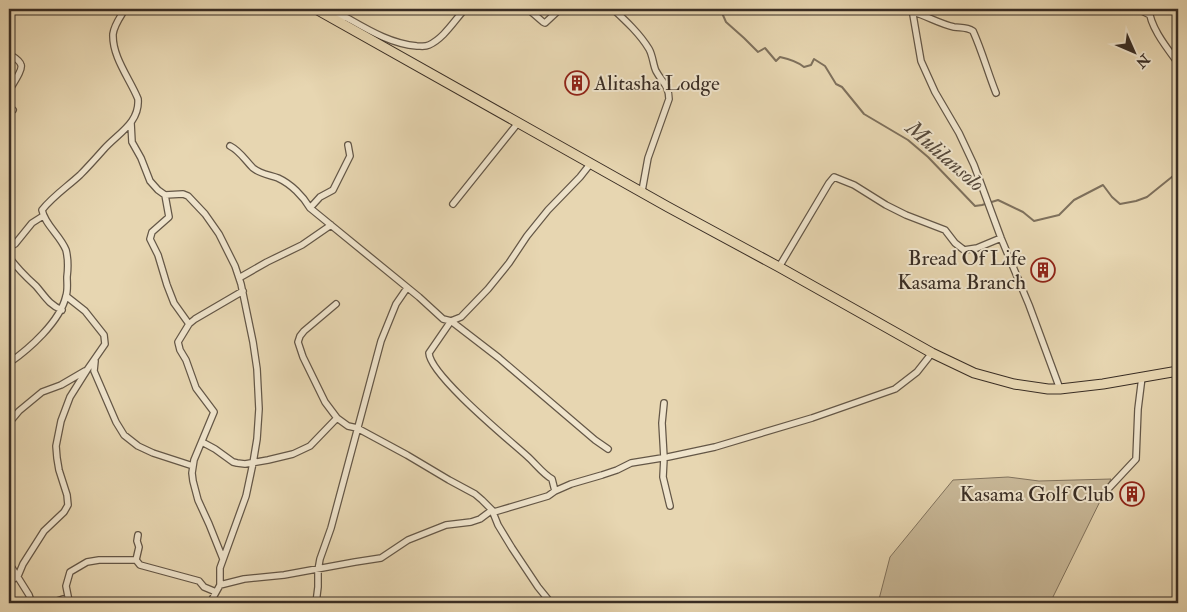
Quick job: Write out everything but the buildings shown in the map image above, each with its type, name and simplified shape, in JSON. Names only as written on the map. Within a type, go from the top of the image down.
[{"type":"main road","points":[[316,9],[668,207],[932,353],[974,373],[1014,384],[1060,389],[1103,384],[1178,371]]},
{"type":"street","points":[[9,363],[51,326],[62,310],[66,296],[68,268],[66,250],[42,210],[50,200],[94,161],[104,148],[131,123],[139,106],[138,100],[121,67],[113,34],[125,9]]},
{"type":"street","points":[[331,18],[345,17],[386,38],[403,44],[424,46],[431,44],[440,36],[464,9]]},
{"type":"street","points":[[528,9],[546,23],[560,9]]},
{"type":"street","points":[[613,9],[638,34],[651,51],[655,69],[669,91],[669,99],[648,158],[642,191]]},
{"type":"street","points":[[1138,9],[1149,12],[1156,29],[1178,63]]},
{"type":"street","points":[[912,10],[945,24],[973,31],[996,93]]},
{"type":"street","points":[[912,10],[921,61],[935,92],[959,133],[974,165],[1060,389]]},
{"type":"street","points":[[9,54],[22,65],[9,90]]},
{"type":"street","points":[[453,204],[518,122]]},
{"type":"street","points":[[131,123],[133,145],[141,158],[150,181],[164,195],[169,217],[152,232],[150,239],[158,254],[174,303],[189,324]]},
{"type":"street","points":[[310,208],[320,196],[333,190],[350,156],[348,145]]},
{"type":"street","points":[[230,146],[237,150],[255,170],[266,176],[279,179],[305,198],[310,208],[443,319],[451,321],[499,358],[608,449]]},
{"type":"street","points":[[555,491],[552,479],[471,407],[439,373],[430,359],[429,353],[451,321],[461,317],[488,289],[543,216],[591,163]]},
{"type":"street","points":[[779,267],[834,177],[854,185],[906,215],[945,230],[964,250],[977,248],[1002,238]]},
{"type":"street","points":[[164,195],[183,194],[188,196],[205,214],[219,234],[235,266],[243,291],[256,369],[259,409],[254,462],[246,496],[222,559],[220,585],[210,603]]},
{"type":"street","points":[[9,247],[15,244],[32,223],[44,216]]},
{"type":"street","points":[[239,278],[302,245],[331,225]]},
{"type":"street","points":[[9,257],[45,298],[56,308],[62,310]]},
{"type":"street","points":[[316,603],[318,570],[381,341],[396,304],[407,288]]},
{"type":"street","points":[[222,559],[196,495],[193,480],[193,466],[196,453],[214,412],[196,388],[178,342],[189,324],[195,319],[243,291]]},
{"type":"street","points":[[9,582],[18,576],[44,531],[64,512],[68,505],[67,495],[59,470],[56,446],[61,421],[70,397],[106,344],[104,335],[85,311],[66,296]]},
{"type":"street","points":[[336,304],[304,331],[298,342],[303,357],[325,402],[338,418],[348,426],[357,428],[475,494],[492,510],[498,525],[512,548],[551,603]]},
{"type":"street","points":[[220,585],[244,578],[284,576],[381,558],[408,540],[446,525],[480,519],[492,510],[494,512],[548,496],[572,484],[602,476],[631,463],[664,458],[715,446],[812,418],[895,389],[917,372],[932,353]]},
{"type":"street","points":[[95,360],[94,371],[116,422],[124,435],[138,446],[153,453],[193,466]]},
{"type":"street","points":[[9,422],[42,392],[62,385],[87,370]]},
{"type":"street","points":[[1108,489],[1136,459],[1138,410],[1142,377]]},
{"type":"street","points":[[664,403],[662,423],[663,477],[670,506]]},
{"type":"street","points":[[202,442],[233,462],[244,464],[285,457],[310,446],[338,418]]},
{"type":"street","points":[[136,560],[139,547],[138,535]]},
{"type":"street","points":[[136,560],[140,565],[199,581],[204,587],[216,592]]},
{"type":"street","points":[[72,602],[66,586],[70,572],[86,562],[136,560]]},
{"type":"street","points":[[9,563],[34,603]]},
{"type":"street","points":[[55,603],[63,599],[72,602]]},
{"type":"shaded area","points":[[1008,477],[1039,481],[1111,479],[1050,603],[878,603],[890,557],[953,480]]},
{"type":"waterway","name":"Mulilansolo","points":[[718,9],[726,22],[758,52],[765,48],[776,61],[780,57],[790,59],[804,67],[811,65],[814,59],[825,66],[836,84],[842,87],[864,114],[908,140],[928,157],[975,206],[998,200],[1023,212],[1034,221],[1059,215],[1074,200],[1103,185],[1120,204],[1136,201],[1147,197],[1178,172]]},
{"type":"place","name":"Alitasha Lodge","points":[[577,83]]},
{"type":"place","name":"Bread Of Life Kasama Branch","points":[[1043,270]]},
{"type":"place","name":"Kasama Golf Club","points":[[1132,494]]}]
